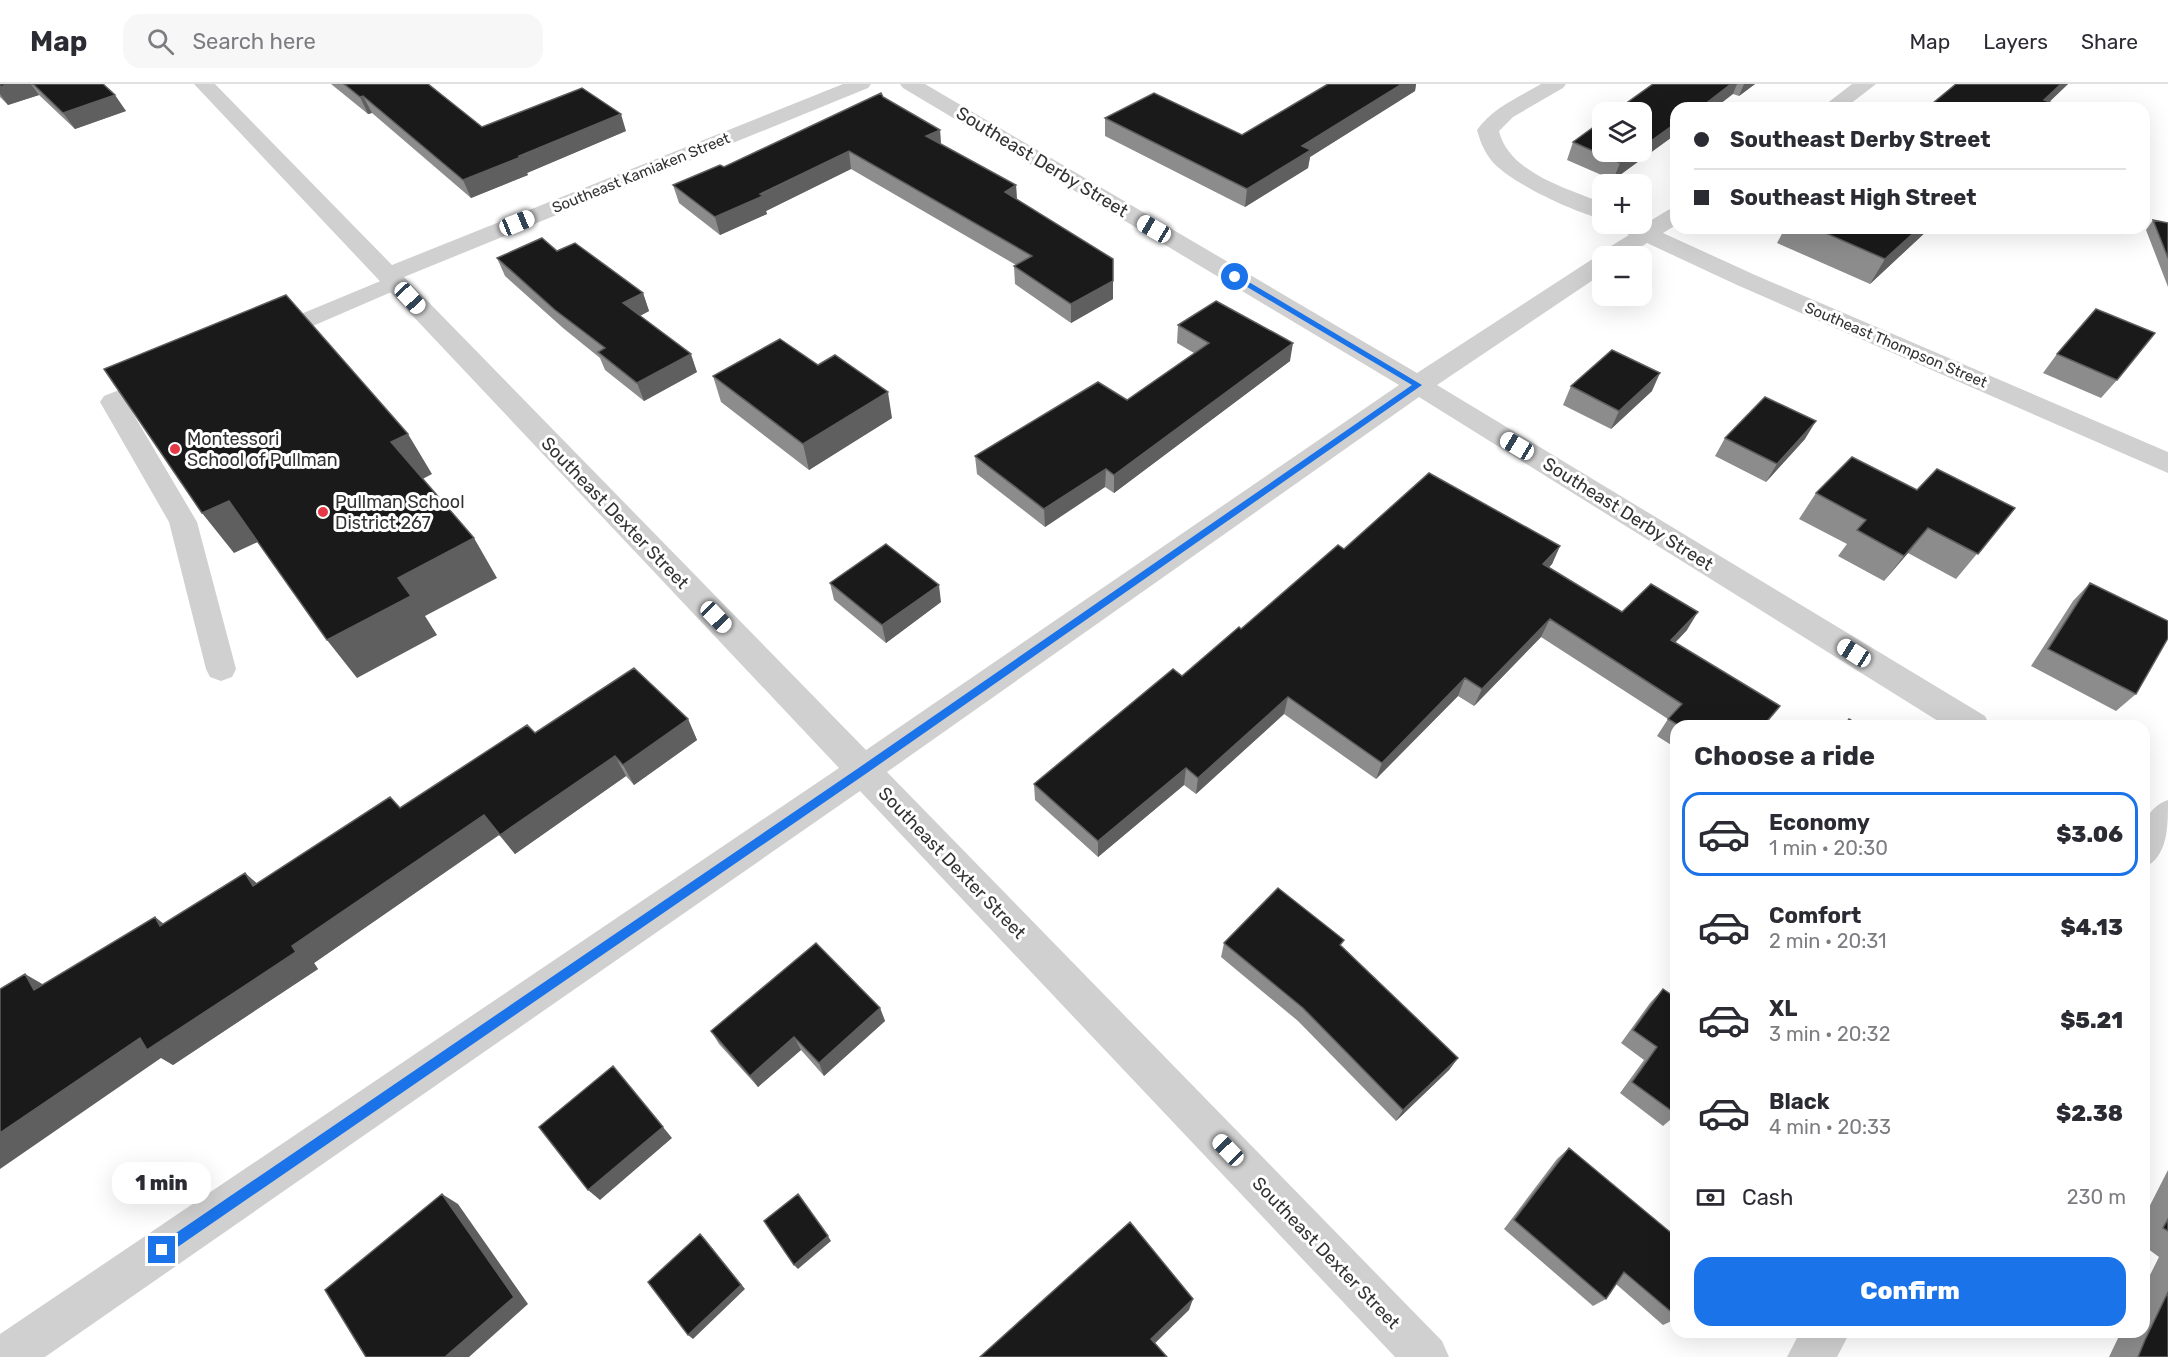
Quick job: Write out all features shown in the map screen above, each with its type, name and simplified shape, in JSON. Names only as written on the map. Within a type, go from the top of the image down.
[{"type":"street","name":"Southeast Dexter Street","points":[[204,84],[1426,1357]]},
{"type":"street","name":"Southeast Kamiaken Street","points":[[391,278],[861,84]]},
{"type":"street","name":"Southeast Derby Street","points":[[910,84],[1418,385],[1963,720]]},
{"type":"street","points":[[1556,84],[1506,112],[1488,130],[1491,142],[1500,157],[1525,175],[1592,207]]},
{"type":"street","points":[[1840,102],[1866,84]]},
{"type":"street","points":[[1652,223],[1670,217]]},
{"type":"street","points":[[1620,246],[1631,234]]},
{"type":"street","name":"Southeast Thompson Street","points":[[1647,234],[1746,280],[2168,463]]},
{"type":"street","points":[[6,1357],[863,770],[1418,385],[1592,270]]},
{"type":"street","points":[[1810,1357],[1823,1338]]},
{"type":"lane","points":[[242,348],[391,278]]},
{"type":"lane","points":[[181,374],[113,402],[183,522],[221,669]]},
{"type":"building","points":[[33,84],[103,84],[115,95],[63,113]]},
{"type":"building","points":[[344,84],[428,84],[482,127],[582,88],[621,114],[463,180],[363,96],[360,97]]},
{"type":"building","points":[[1328,84],[1402,84],[1302,146],[1311,150],[1247,189],[1105,118],[1154,93],[1242,135]]},
{"type":"building","points":[[1653,84],[1731,84],[1708,102],[1670,102],[1670,127],[1652,140],[1652,102],[1628,102]]},
{"type":"building","points":[[1956,84],[2061,84],[2044,100],[2050,102],[1934,102]]},
{"type":"building","points":[[881,93],[883,97],[940,130],[926,136],[1016,185],[1005,192],[1113,259],[1113,281],[1071,304],[1014,266],[1032,256],[849,151],[760,194],[763,196],[715,217],[673,185],[720,165],[724,167]]},
{"type":"building","points":[[1592,128],[1592,150],[1573,142]]},
{"type":"building","points":[[2153,220],[2168,223],[2168,258]]},
{"type":"building","points":[[1828,234],[1912,234],[1885,259]]},
{"type":"building","points":[[542,238],[557,251],[575,243],[643,293],[623,303],[691,354],[637,383],[598,352],[605,348],[555,310],[497,258]]},
{"type":"building","name":"Pullman School District 267","points":[[286,295],[408,434],[391,442],[474,538],[398,578],[411,596],[327,640],[229,501],[202,513],[104,369]]},
{"type":"building","points":[[1216,301],[1293,343],[1114,475],[1106,469],[1044,509],[975,456],[1098,382],[1127,400],[1209,343],[1178,325]]},
{"type":"building","points":[[2096,309],[2155,333],[2117,380],[2057,354]]},
{"type":"building","points":[[780,339],[818,365],[835,355],[888,392],[803,444],[713,376]]},
{"type":"building","points":[[1612,350],[1660,373],[1619,411],[1571,386]]},
{"type":"building","points":[[1765,397],[1816,421],[1777,464],[1725,438]]},
{"type":"building","points":[[1852,457],[1917,490],[1937,469],[2015,508],[1978,554],[1928,528],[1904,556],[1857,530],[1866,520],[1816,493]]},
{"type":"building","points":[[1429,473],[1560,546],[1543,564],[1622,612],[1651,584],[1698,612],[1671,640],[1780,706],[1768,720],[1670,720],[1668,719],[1682,704],[1550,619],[1482,689],[1465,678],[1382,763],[1288,697],[1198,778],[1186,768],[1098,841],[1034,784],[1173,669],[1182,676],[1239,627],[1241,629],[1338,545],[1344,549]]},
{"type":"building","points":[[886,544],[939,585],[882,625],[830,583]]},
{"type":"building","points":[[2090,583],[2168,621],[2168,638],[2136,694],[2048,649]]},
{"type":"building","points":[[634,668],[688,719],[623,765],[615,756],[500,835],[484,815],[292,946],[296,952],[147,1050],[140,1038],[0,1133],[0,989],[25,974],[34,990],[155,917],[160,926],[245,873],[253,886],[390,797],[400,808],[527,725],[535,733]]},
{"type":"building","points":[[1278,888],[1344,940],[1340,945],[1458,1058],[1403,1110],[1303,1008],[1224,943]]},
{"type":"building","points":[[816,943],[880,1008],[819,1063],[794,1037],[750,1076],[711,1031]]},
{"type":"building","points":[[1663,989],[1670,994],[1670,1110],[1632,1082],[1657,1047],[1633,1030]]},
{"type":"building","points":[[613,1066],[663,1127],[588,1190],[539,1127]]},
{"type":"building","points":[[1569,1148],[1670,1232],[1670,1311],[1624,1272],[1606,1299],[1514,1220]]},
{"type":"building","points":[[442,1194],[514,1297],[445,1357],[366,1357],[325,1290]]},
{"type":"building","points":[[798,1194],[828,1236],[794,1265],[764,1221]]},
{"type":"building","points":[[2168,1219],[2168,1231],[2163,1228]]},
{"type":"building","points":[[1130,1222],[1193,1299],[1151,1339],[1167,1357],[980,1357]]},
{"type":"building","points":[[700,1234],[741,1285],[688,1335],[648,1282]]},
{"type":"building","points":[[2168,1292],[2168,1357],[2138,1357],[2146,1338],[2150,1338],[2150,1330]]},
{"type":"place","name":"Montessori School of Pullman","points":[[175,449]]},
{"type":"place","name":"Pullman School District 267","points":[[323,512]]},
{"type":"route","points":[[162,1250],[863,770],[1418,385],[1235,277]]}]
